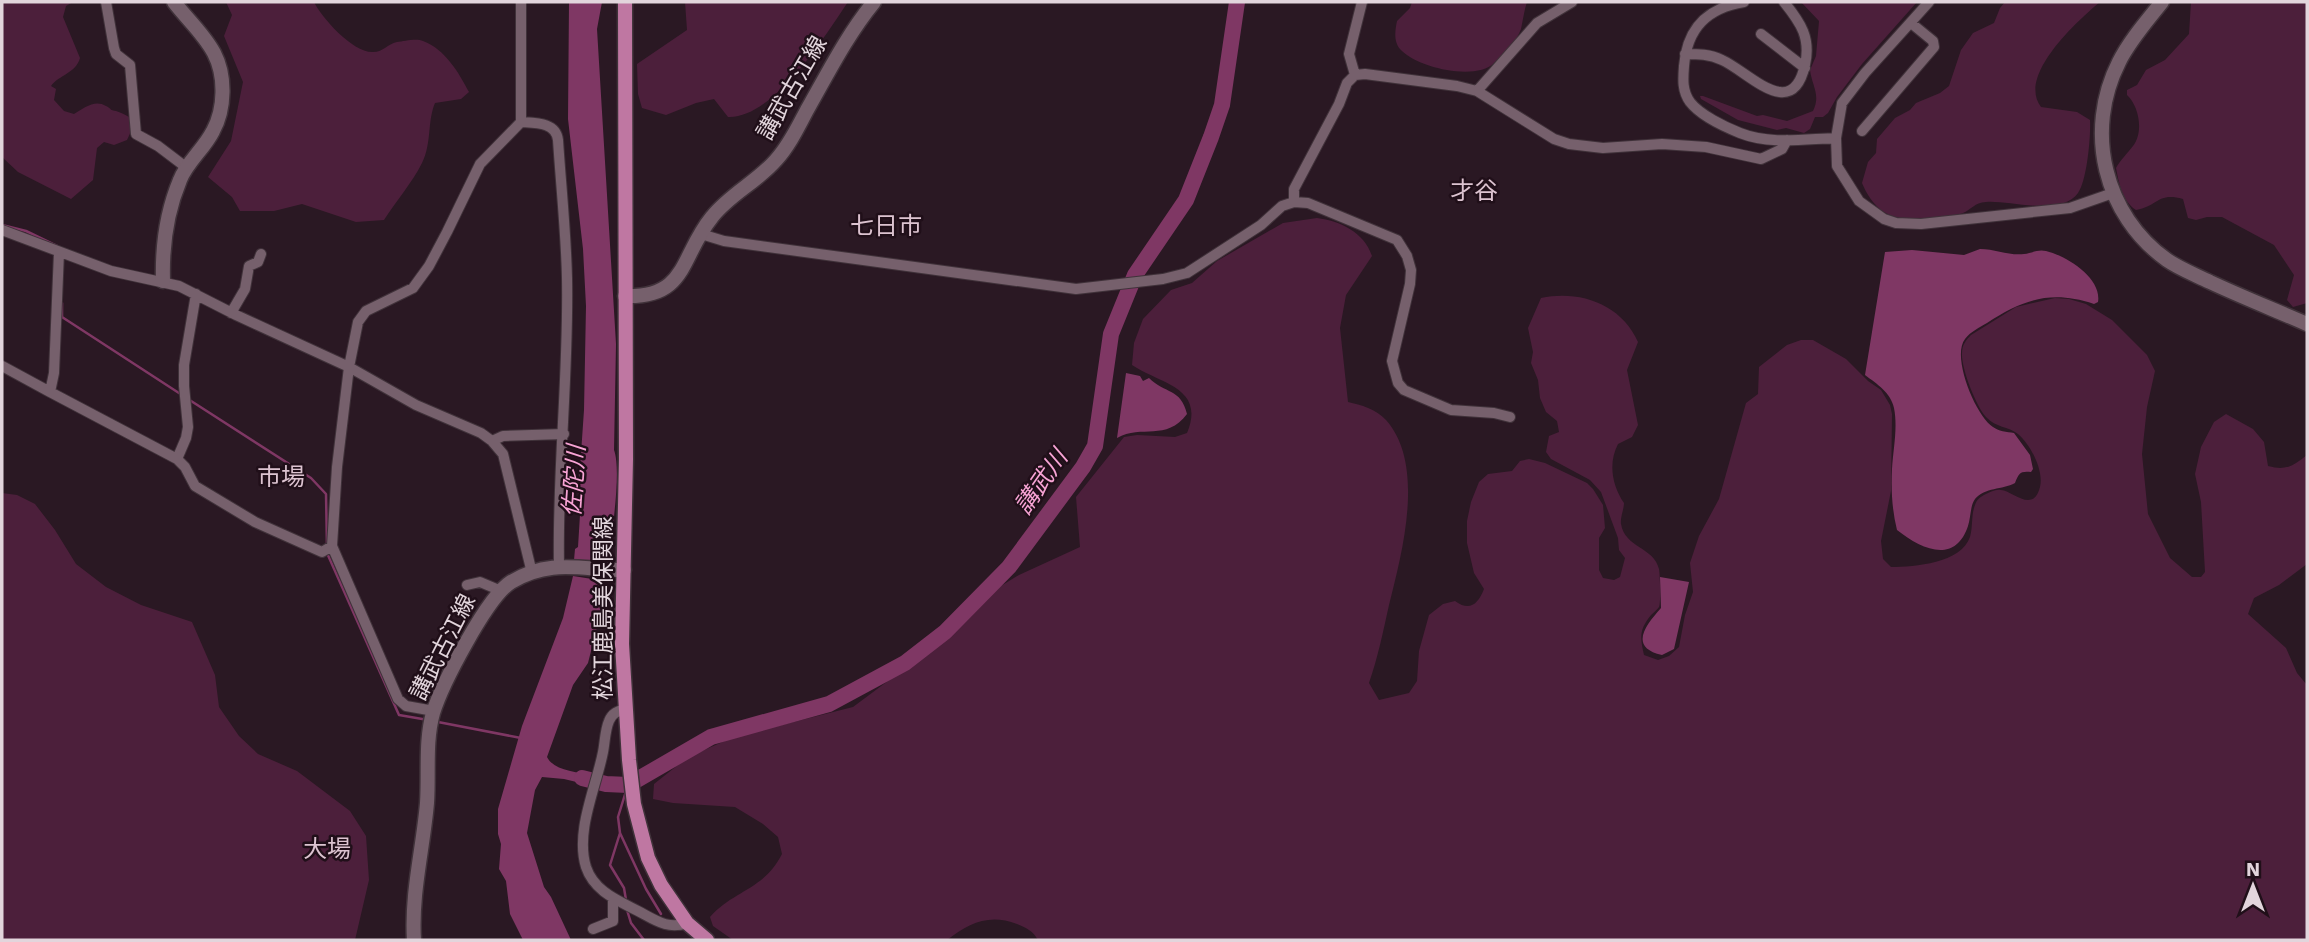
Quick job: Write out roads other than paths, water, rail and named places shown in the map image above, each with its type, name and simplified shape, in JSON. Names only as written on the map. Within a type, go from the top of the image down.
[{"type":"main road","points":[[163,281],[162,259],[175,193],[181,177],[213,132],[220,113],[220,74],[215,55],[174,2]]},
{"type":"main road","name":"松江鹿島美保関線","points":[[625,2],[625,296],[618,570],[629,760],[634,804],[648,858],[661,885],[687,923],[707,940]]},
{"type":"main road","name":"講武古江線","points":[[625,296],[653,295],[666,288],[676,277],[719,208],[776,160],[790,141],[857,23],[874,2]]},
{"type":"main road","points":[[2162,2],[2119,61],[2103,106],[2100,132],[2102,153],[2113,193],[2122,213],[2137,232],[2169,262],[2307,324]]},
{"type":"main road","name":"講武古江線","points":[[414,940],[414,898],[426,809],[433,717],[450,676],[488,603],[499,590],[513,580],[532,573],[565,566],[618,570]]},
{"type":"street","points":[[106,2],[116,54],[130,65],[136,134],[158,146],[187,168]]},
{"type":"street","points":[[433,717],[406,706],[398,699],[328,548],[352,342],[366,311],[413,288],[429,266],[480,164],[521,122],[520,2]]},
{"type":"street","points":[[1355,75],[1349,54],[1362,2]]},
{"type":"street","points":[[1477,91],[1531,29],[1551,13],[1572,2]]},
{"type":"street","points":[[1744,2],[1729,3],[1710,14],[1689,38],[1683,86],[1694,106],[1741,133],[1754,137],[1787,140],[1836,138]]},
{"type":"street","points":[[1685,54],[1707,55],[1722,60],[1773,93],[1792,89],[1799,81],[1807,50],[1805,32],[1784,2]]},
{"type":"street","points":[[1929,2],[1865,73],[1842,103],[1836,138],[1837,166],[1848,186],[1870,211],[1896,223],[1921,224],[2070,208],[2113,193]]},
{"type":"street","points":[[1862,131],[1934,47],[1933,41],[1911,23]]},
{"type":"street","points":[[1760,34],[1804,68]]},
{"type":"street","points":[[1294,202],[1294,189],[1339,104],[1347,83],[1355,75],[1382,75],[1477,91],[1554,139],[1578,146],[1603,148],[1662,144],[1706,147],[1761,159],[1782,149],[1787,140]]},
{"type":"street","points":[[521,122],[548,126],[557,133],[567,277],[564,434],[558,523],[565,566]]},
{"type":"street","points":[[701,234],[724,241],[1062,289],[1142,282],[1187,273],[1261,225],[1282,206],[1294,202],[1308,203],[1396,240],[1407,256],[1411,270],[1410,284],[1392,361],[1393,372],[1404,390],[1451,410],[1510,417]]},
{"type":"street","points":[[2,230],[111,271],[163,281],[196,294],[349,367],[416,405],[481,433],[503,454],[532,573]]},
{"type":"street","points":[[50,392],[54,373],[58,252]]},
{"type":"street","points":[[231,313],[245,289],[249,266],[258,262],[261,254]]},
{"type":"street","points":[[177,460],[188,428],[184,397],[186,353],[196,294]]},
{"type":"street","points":[[2,366],[177,460],[185,467],[195,486],[225,505],[290,539],[322,552],[328,548]]},
{"type":"street","points":[[492,441],[503,436],[564,434]]},
{"type":"street","points":[[467,585],[480,582],[499,590]]},
{"type":"street","points":[[625,709],[610,717],[584,831],[586,869],[596,885],[612,898],[666,926],[675,927],[687,923]]},
{"type":"street","points":[[593,929],[613,921],[612,898]]},
{"type":"waterway","name":"講武川","points":[[582,778],[606,784],[628,785],[711,737],[829,704],[905,663],[945,632],[1009,567],[1083,467],[1095,446],[1111,334],[1135,275],[1186,200],[1211,137],[1222,105],[1237,2]]},
{"type":"waterway","points":[[2,225],[26,231],[57,246]]},
{"type":"waterway","points":[[62,303],[62,317],[182,395]]},
{"type":"waterway","points":[[188,399],[311,478],[326,494],[327,547]]},
{"type":"waterway","points":[[327,553],[399,715],[428,720]]},
{"type":"waterway","points":[[438,722],[521,738]]},
{"type":"waterway","name":"講武川","points":[[626,900],[624,888],[610,865],[620,833],[618,817],[627,788]]},
{"type":"waterway","points":[[620,833],[661,914]]},
{"type":"waterway","name":"講武川","points":[[627,910],[631,923],[644,940]]},
{"type":"district","name":"才谷","points":[[1474,191]]},
{"type":"district","name":"七日市","points":[[886,226]]},
{"type":"district","name":"市場","points":[[281,477]]},
{"type":"district","name":"大場","points":[[327,849]]},
{"type":"water label","name":"佐陀川","points":[[574,481]]}]
